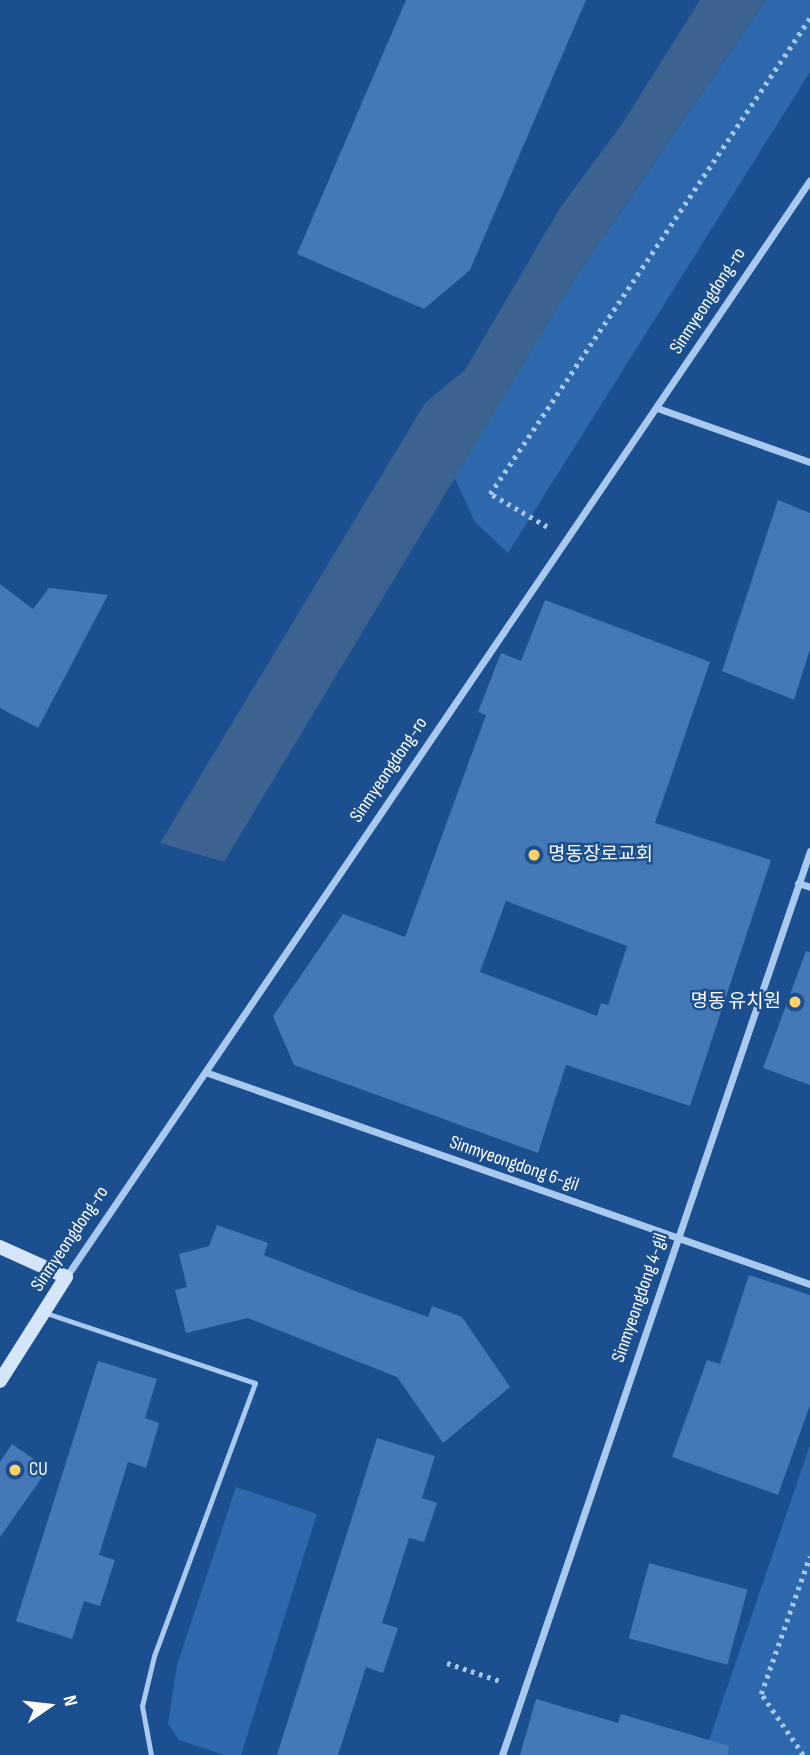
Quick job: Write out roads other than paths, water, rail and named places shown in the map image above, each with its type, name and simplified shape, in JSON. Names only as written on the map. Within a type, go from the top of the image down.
[{"type":"street","name":"Sinmyeongdong-ro","points":[[0,1381],[66,1277],[208,1073],[660,408],[810,180]]},
{"type":"street","points":[[660,408],[810,462]]},
{"type":"street","name":"Sinmyeongdong 4-gil","points":[[502,1755],[810,851]]},
{"type":"street","points":[[798,883],[810,887]]},
{"type":"street","name":"Sinmyeongdong 6-gil","points":[[208,1073],[810,1284]]},
{"type":"street","points":[[0,1247],[66,1277]]},
{"type":"lane","points":[[44,1312],[254,1383],[154,1656],[142,1706],[150,1755]]},
{"type":"place","name":"명동장로교회","points":[[534,855]]},
{"type":"place","name":"명동 유치원","points":[[795,1002]]},
{"type":"place","name":"CU","points":[[15,1470]]}]
